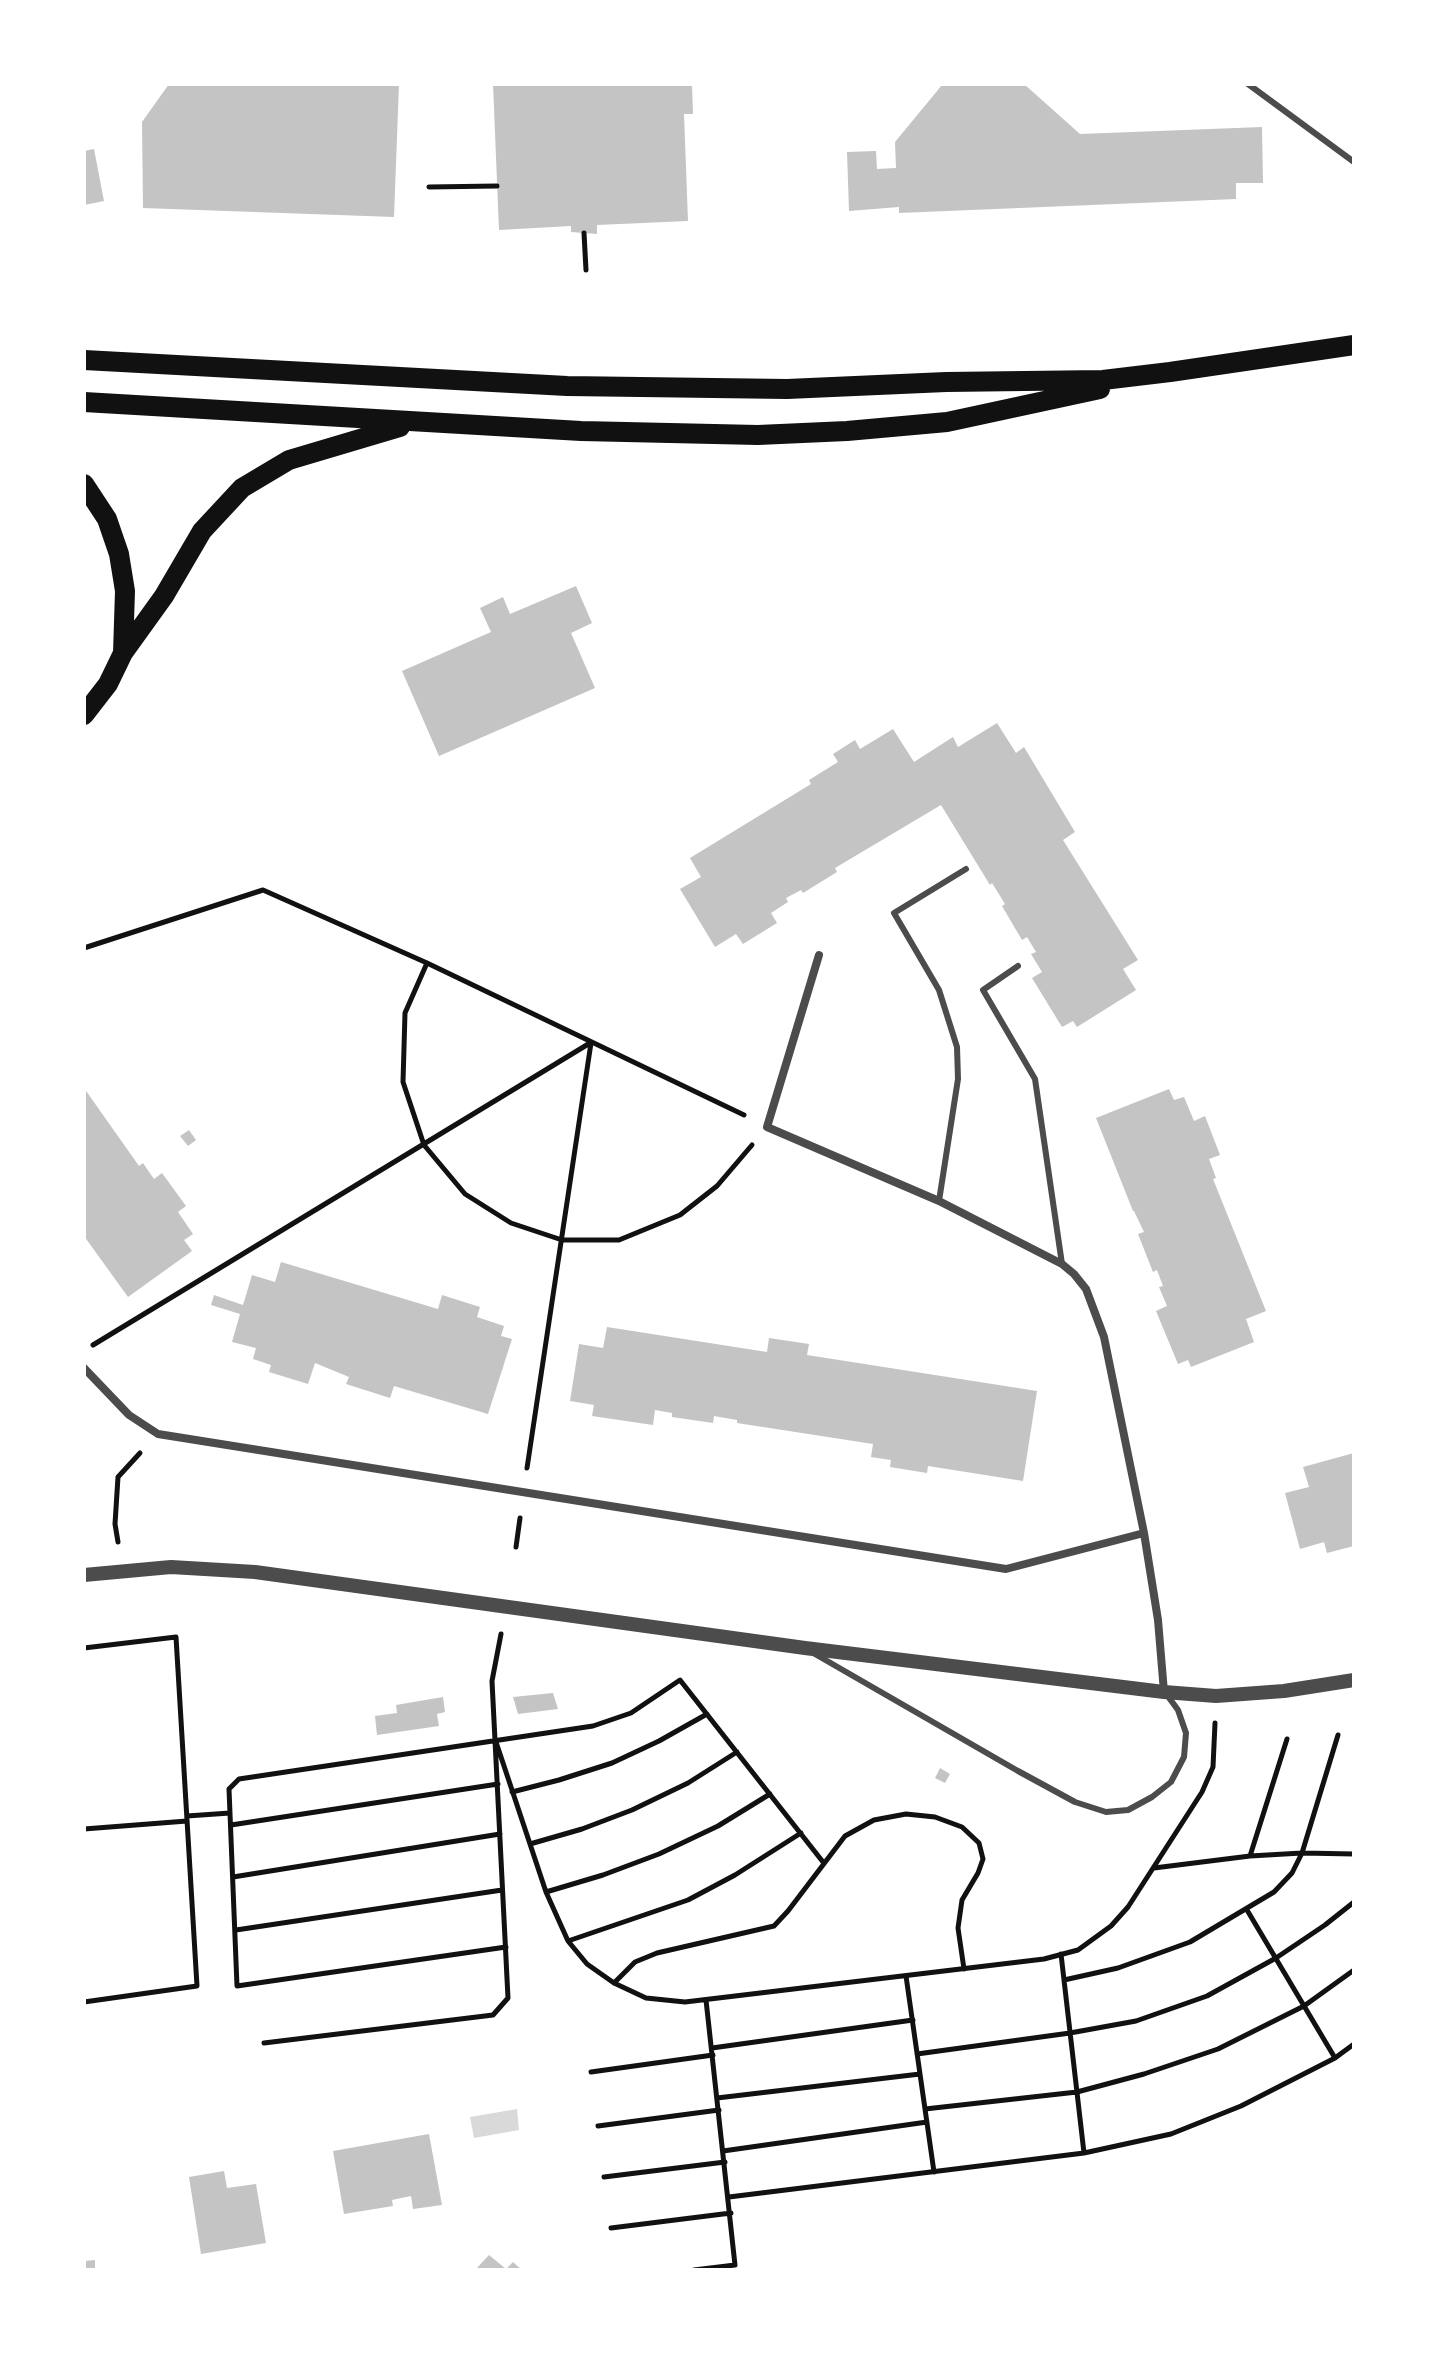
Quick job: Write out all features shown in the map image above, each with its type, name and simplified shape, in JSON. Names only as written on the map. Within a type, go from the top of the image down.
[{"type":"main road","points":[[84,360],[567,386],[787,389],[946,382],[1103,380],[1354,345]]},
{"type":"main road","points":[[84,348],[119,362]]},
{"type":"main road","points":[[84,402],[595,432],[758,435],[947,422],[1170,372]]},
{"type":"main road","points":[[84,715],[108,684],[123,653],[164,596],[202,531],[242,488],[289,460],[415,422]]},
{"type":"main road","points":[[84,484],[107,519],[119,554],[125,591],[123,653]]},
{"type":"street","points":[[819,955],[767,1127],[939,1201],[1062,1264],[1086,1289],[1104,1337],[1144,1533],[1158,1620],[1164,1692]]},
{"type":"street","points":[[84,1368],[129,1415],[158,1434],[1006,1569],[1144,1533]]},
{"type":"street","points":[[84,1575],[171,1567],[255,1572],[805,1648],[1164,1692],[1216,1696],[1284,1691],[1354,1680]]},
{"type":"lane","points":[[1248,84],[1354,162]]},
{"type":"lane","points":[[939,1201],[958,1079],[957,1047],[939,990],[894,913],[966,869]]},
{"type":"lane","points":[[1018,966],[983,990],[1035,1079],[1062,1264]]},
{"type":"lane","points":[[805,1648],[1018,1771],[1075,1802],[1106,1812],[1128,1810],[1152,1797],[1171,1782],[1184,1757],[1186,1729],[1178,1710],[1164,1692]]},
{"type":"path","points":[[429,187],[497,186]]},
{"type":"path","points":[[584,233],[586,270]]},
{"type":"path","points":[[84,948],[263,890],[427,963],[767,1127],[717,1186],[680,1215],[619,1240],[562,1240],[511,1223],[465,1194],[424,1145],[403,1082],[405,1013],[427,963]]},
{"type":"path","points":[[84,1351],[591,1042]]},
{"type":"path","points":[[516,1547],[591,1042]]},
{"type":"path","points":[[118,1477],[115,1524],[119,1551]]},
{"type":"path","points":[[264,2043],[493,2015],[508,1998],[492,1681],[507,1606]]},
{"type":"path","points":[[84,1648],[176,1637],[197,1986],[84,2002]]},
{"type":"path","points":[[506,1947],[237,1986],[229,1789],[239,1779],[593,1726],[631,1713],[680,1680],[823,1862]]},
{"type":"path","points":[[495,1739],[546,1892],[568,1941],[587,1964],[614,1983],[646,1998],[685,2002],[1044,1959],[1078,1950],[1111,1926],[1128,1907],[1202,1792],[1213,1767],[1216,1696]]},
{"type":"path","points":[[512,1792],[612,1763],[707,1714]]},
{"type":"path","points":[[1064,1980],[1118,1968],[1190,1942],[1274,1892],[1292,1873],[1302,1853],[1338,1735]]},
{"type":"path","points":[[1250,1856],[1287,1739]]},
{"type":"path","points":[[530,1844],[632,1810],[688,1783],[737,1752]]},
{"type":"path","points":[[231,1825],[498,1784]]},
{"type":"path","points":[[546,1892],[659,1854],[718,1826],[770,1794]]},
{"type":"path","points":[[84,1829],[230,1813]]},
{"type":"path","points":[[614,1983],[635,1962],[657,1953],[774,1926],[845,1836],[874,1820],[906,1814],[935,1817],[962,1827],[979,1843],[983,1859],[962,1900],[958,1928],[964,1969]]},
{"type":"path","points":[[568,1941],[688,1900],[735,1875],[801,1833]]},
{"type":"path","points":[[233,1877],[500,1834]]},
{"type":"path","points":[[1154,1868],[1250,1856],[1354,1853]]},
{"type":"path","points":[[236,1930],[502,1890]]},
{"type":"path","points":[[917,2054],[1136,2021],[1207,1996],[1276,1958],[1354,1902]]},
{"type":"path","points":[[1247,1910],[1335,2058]]},
{"type":"path","points":[[1061,1954],[1084,2153]]},
{"type":"path","points":[[925,2109],[1077,2092],[1144,2074],[1218,2049],[1304,2006],[1354,1970]]},
{"type":"path","points":[[906,1976],[934,2172]]},
{"type":"path","points":[[694,2270],[735,2265],[706,2000]]},
{"type":"path","points":[[591,2072],[913,2020]]},
{"type":"path","points":[[729,2197],[1084,2153],[1171,2134],[1241,2106],[1335,2058],[1354,2044]]},
{"type":"path","points":[[717,2098],[920,2074]]},
{"type":"path","points":[[598,2126],[719,2110]]},
{"type":"path","points":[[723,2151],[927,2122]]},
{"type":"path","points":[[604,2177],[725,2162]]},
{"type":"path","points":[[611,2228],[731,2213]]},
{"type":"shaded area","points":[[517,2109],[519,2130],[474,2138],[470,2117]]},
{"type":"building","points":[[169,84],[399,84],[394,217],[143,208],[142,122]]},
{"type":"building","points":[[493,84],[692,84],[693,114],[684,114],[688,221],[597,225],[597,234],[571,232],[571,226],[499,230]]},
{"type":"building","points":[[1024,84],[1080,134],[1262,127],[1263,183],[1236,183],[1236,199],[899,213],[899,207],[849,211],[847,152],[876,151],[877,169],[896,168],[895,142],[942,85]]},
{"type":"building","points":[[94,149],[104,201],[84,205],[84,151]]},
{"type":"building","points":[[576,586],[592,623],[571,633],[595,688],[439,756],[402,671],[491,632],[480,608],[503,597],[510,614]]},
{"type":"building","points":[[997,723],[1016,753],[1024,747],[1075,832],[1063,840],[1138,960],[1123,969],[1136,990],[1077,1027],[1073,1021],[1062,1027],[1032,978],[1042,972],[1031,954],[1036,952],[1027,937],[1022,940],[1002,906],[1005,904],[941,805],[835,868],[837,872],[803,893],[801,890],[786,898],[788,902],[771,913],[777,923],[743,944],[736,934],[715,947],[680,889],[701,877],[690,858],[811,784],[809,780],[838,762],[833,754],[855,740],[860,749],[893,729],[914,762],[953,737],[958,747]]},
{"type":"building","points":[[84,1088],[139,1166],[143,1163],[154,1179],[162,1173],[186,1206],[178,1212],[193,1234],[184,1240],[192,1251],[128,1297],[84,1236]]},
{"type":"building","points":[[1169,1089],[1174,1100],[1184,1097],[1194,1121],[1205,1116],[1220,1155],[1209,1159],[1216,1178],[1213,1179],[1266,1311],[1246,1319],[1254,1342],[1191,1367],[1188,1360],[1178,1364],[1156,1311],[1167,1306],[1159,1287],[1163,1286],[1157,1270],[1153,1272],[1138,1234],[1144,1232],[1096,1118]]},
{"type":"building","points":[[189,1130],[196,1140],[188,1146],[180,1136]]},
{"type":"building","points":[[281,1262],[438,1309],[442,1295],[480,1307],[477,1317],[504,1326],[501,1336],[512,1339],[488,1414],[394,1386],[390,1398],[346,1384],[349,1377],[315,1363],[308,1384],[269,1372],[271,1365],[253,1359],[256,1348],[232,1342],[240,1314],[211,1305],[214,1295],[243,1305],[252,1275],[275,1282]]},
{"type":"building","points":[[607,1327],[767,1352],[769,1338],[809,1344],[807,1355],[1037,1391],[1023,1481],[928,1466],[927,1473],[890,1467],[891,1460],[871,1457],[873,1444],[737,1423],[737,1420],[714,1416],[713,1423],[672,1417],[672,1413],[655,1410],[653,1425],[592,1416],[594,1405],[570,1401],[579,1344],[603,1348]]},
{"type":"building","points":[[1354,1453],[1354,1546],[1327,1553],[1324,1542],[1300,1549],[1285,1493],[1309,1487],[1303,1467]]},
{"type":"building","points":[[553,1693],[558,1709],[518,1714],[513,1697]]},
{"type":"building","points":[[443,1697],[445,1712],[437,1714],[439,1726],[377,1735],[375,1716],[397,1713],[396,1705]]},
{"type":"building","points":[[940,1768],[950,1774],[945,1783],[935,1778]]},
{"type":"building","points":[[429,2134],[442,2205],[413,2209],[411,2196],[392,2200],[393,2206],[344,2214],[333,2151]]},
{"type":"building","points":[[224,2171],[227,2188],[256,2184],[266,2243],[201,2254],[189,2177]]},
{"type":"building","points":[[489,2255],[506,2269],[513,2262],[522,2270],[475,2270]]},
{"type":"building","points":[[95,2260],[95,2270],[84,2270],[84,2261]]}]
